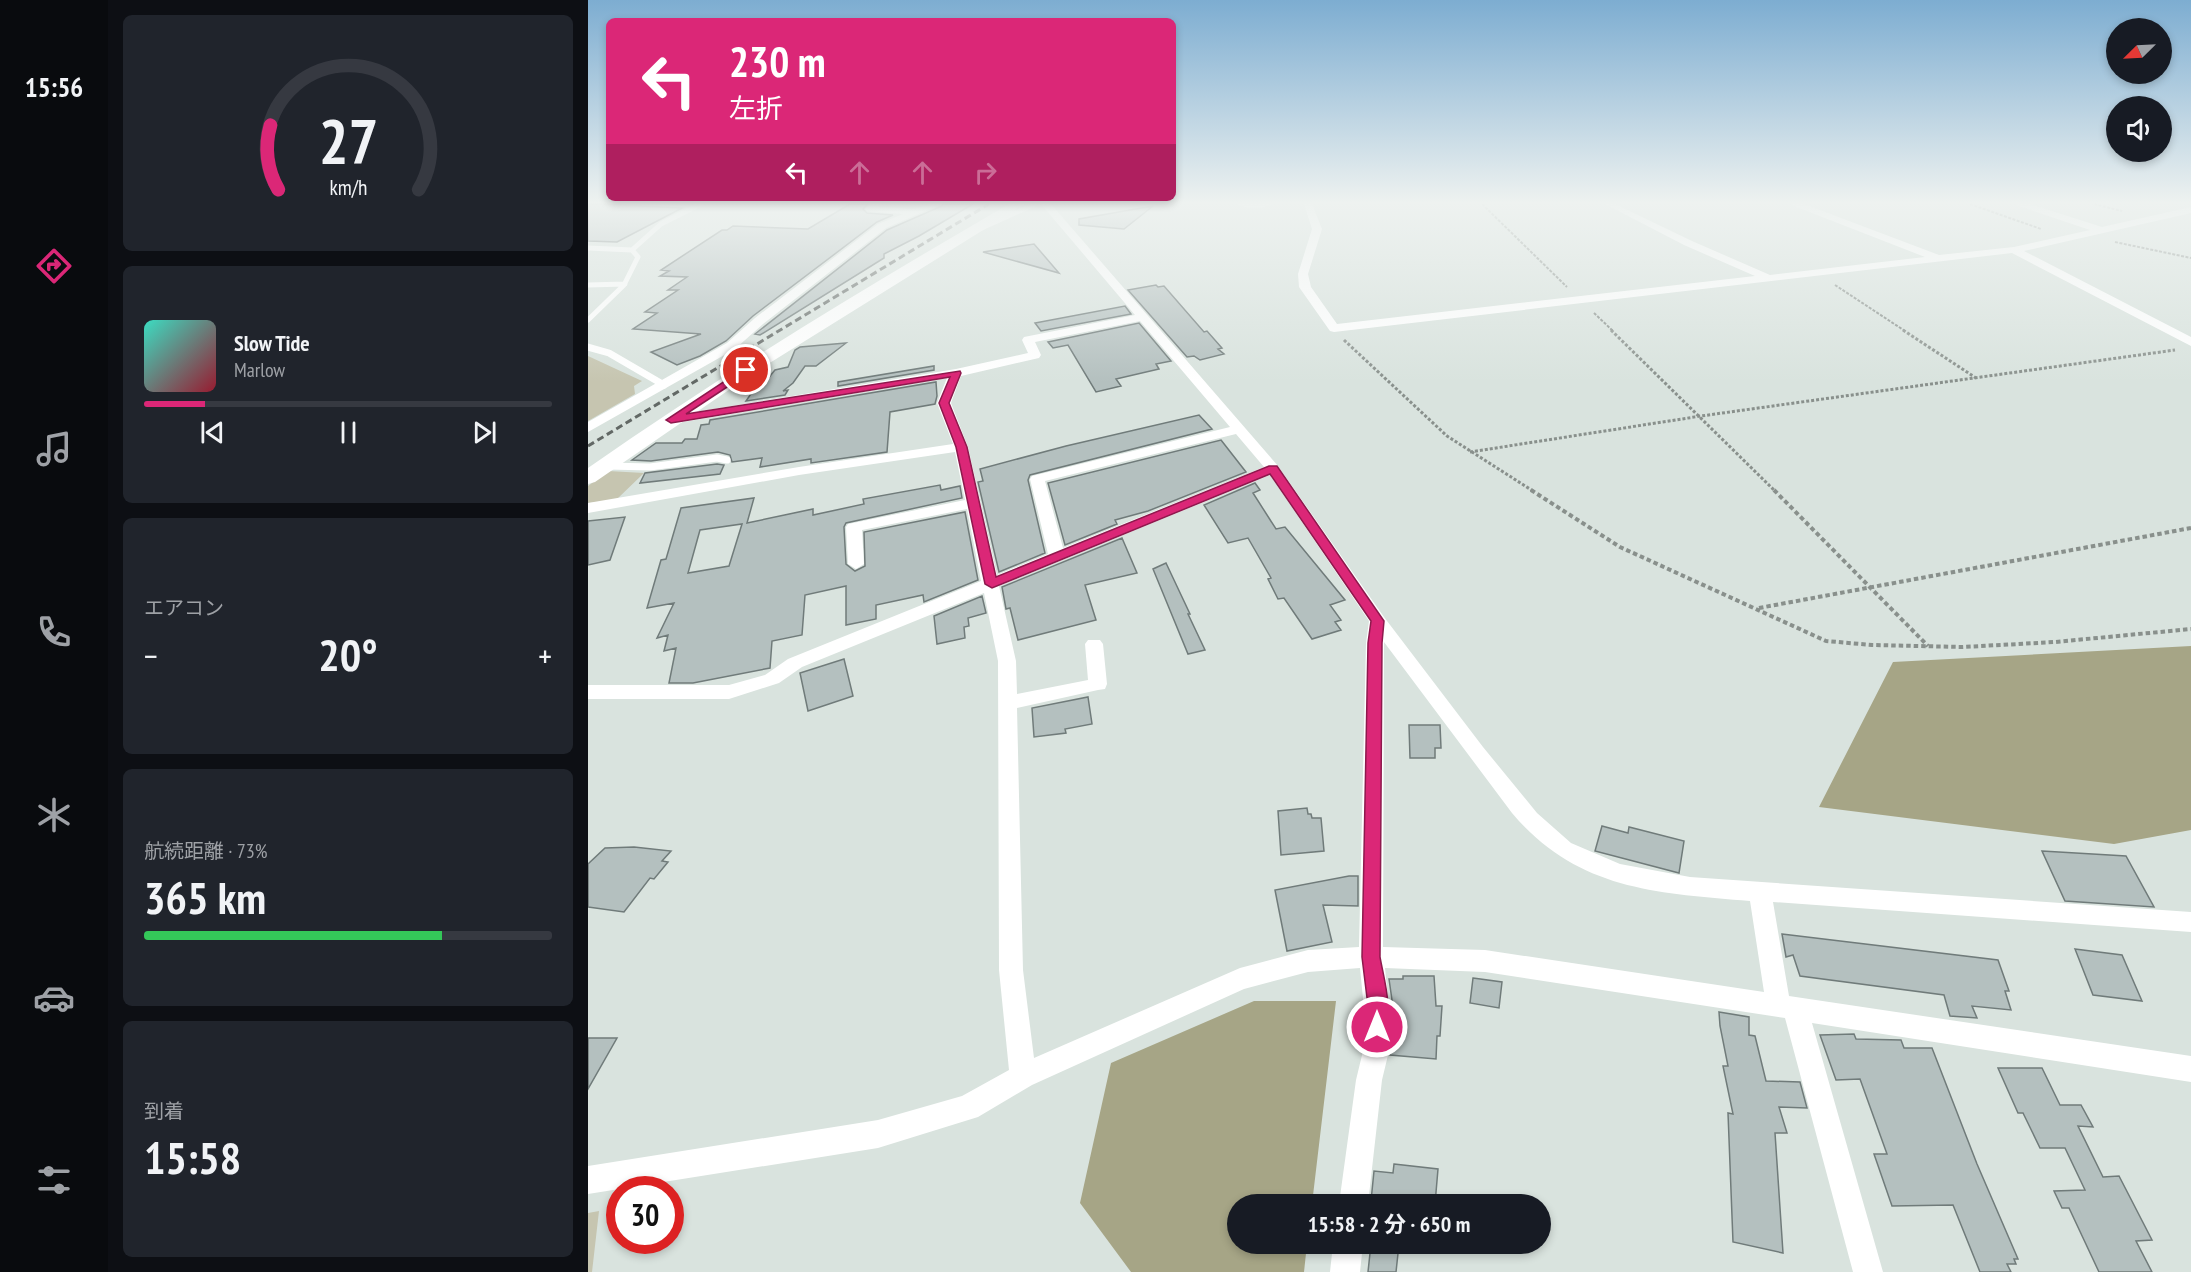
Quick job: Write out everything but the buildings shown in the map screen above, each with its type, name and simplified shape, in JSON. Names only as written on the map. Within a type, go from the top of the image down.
[{"type":"street","points":[[588,428],[731,346],[759,321],[834,263]]},
{"type":"street","points":[[588,478],[784,345],[918,263]]},
{"type":"street","points":[[1097,263],[1273,469],[1378,621],[1540,833],[1577,858],[1628,876],[1681,885],[2191,922]]},
{"type":"street","points":[[1306,263],[1303,274],[1305,286],[1334,328],[1902,263]]},
{"type":"street","points":[[1735,263],[1768,278]]},
{"type":"street","points":[[2040,263],[2191,342]]},
{"type":"street","points":[[671,420],[956,373],[1035,355],[1028,340],[1144,317]]},
{"type":"street","points":[[956,373],[944,403],[962,447],[1007,661],[1011,970],[1023,1076]]},
{"type":"street","points":[[1057,557],[1037,479],[1239,429]]},
{"type":"street","points":[[588,508],[799,471],[962,447]]},
{"type":"street","points":[[588,692],[729,692],[772,679],[795,663],[1273,469]]},
{"type":"street","points":[[856,564],[854,528],[974,503]]},
{"type":"street","points":[[1354,1194],[1369,1080],[1375,1058],[1378,1006],[1371,957],[1375,643],[1378,621]]},
{"type":"street","points":[[1008,703],[1098,684],[1094,644]]},
{"type":"street","points":[[1760,892],[1787,1005],[1868,1272]]},
{"type":"street","points":[[588,1180],[878,1134],[968,1108],[1023,1076],[1240,979],[1308,961],[1371,957],[1485,961],[1787,1005],[2191,1069]]},
{"type":"street","points":[[1345,1272],[1347,1254]]},
{"type":"lane","points":[[588,320],[625,284],[635,263]]},
{"type":"lane","points":[[588,285],[625,284]]},
{"type":"lane","points":[[588,347],[609,352],[664,385]]},
{"type":"lane","points":[[605,466],[650,467],[717,458],[727,460]]},
{"type":"path","points":[[1543,263],[1701,416],[1928,646]]},
{"type":"path","points":[[1817,273],[1976,378]]},
{"type":"path","points":[[1334,328],[1351,348],[1438,428],[1470,453],[1620,547],[1826,641],[1860,645],[2023,645],[2191,629]]},
{"type":"path","points":[[1470,453],[1483,449],[1701,416],[2180,349]]},
{"type":"path","points":[[1758,608],[2191,528]]},
{"type":"green space","points":[[588,356],[642,381],[634,386],[635,394],[588,421]]},
{"type":"green space","points":[[608,471],[644,473],[616,500],[588,503],[588,486]]},
{"type":"green space","points":[[2191,646],[2191,830],[2114,844],[1819,807],[1893,662]]},
{"type":"green space","points":[[1254,1001],[1336,1001],[1313,1194],[1227,1194],[1227,1254],[1306,1254],[1304,1272],[1131,1272],[1080,1203],[1111,1063]]},
{"type":"green space","points":[[599,1211],[592,1272],[588,1272],[588,1213]]},
{"type":"railway","points":[[588,446],[891,263]]},
{"type":"route","points":[[746,370],[671,420],[956,373],[944,403],[962,447],[992,584],[1273,469],[1378,621],[1375,643],[1371,957],[1378,1006],[1377,1027]]}]
